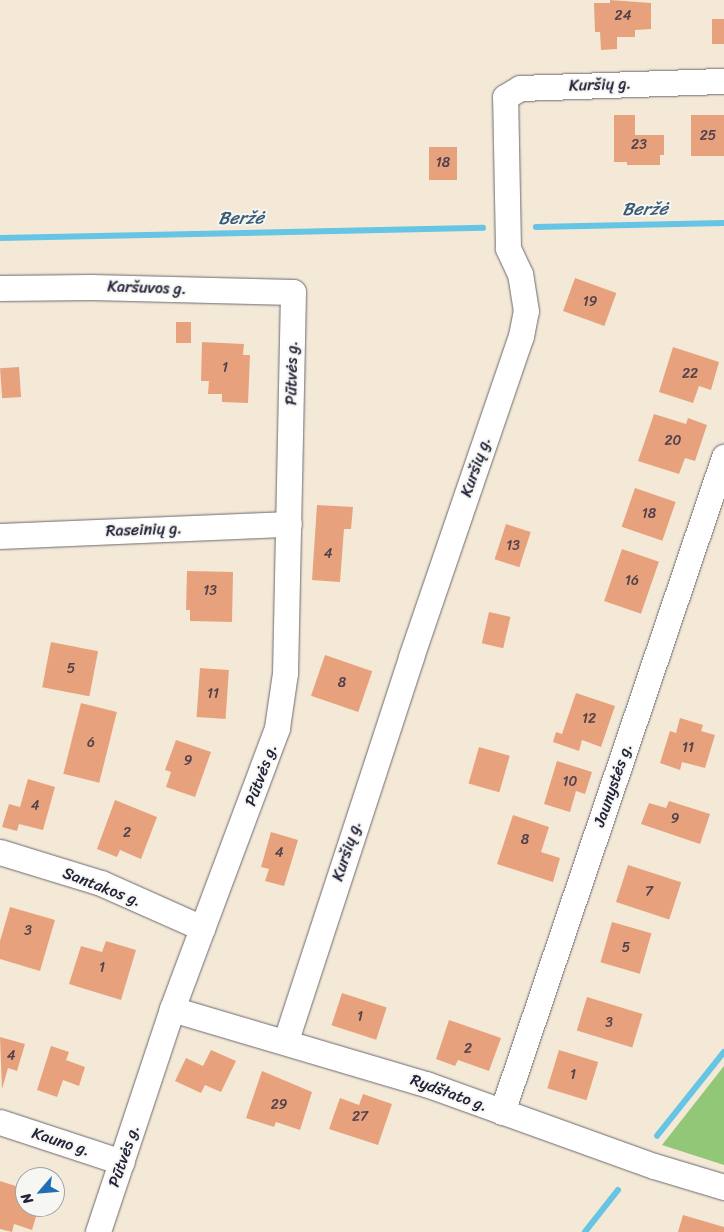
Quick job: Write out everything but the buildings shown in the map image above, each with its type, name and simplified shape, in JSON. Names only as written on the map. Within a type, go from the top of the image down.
[{"type":"street","name":"Kuršių g.","points":[[286,1040],[404,675],[521,336],[526,311],[520,274],[508,248],[505,96],[520,88],[724,81]]},
{"type":"street","name":"Karšuvos g.","points":[[0,288],[91,287],[293,292]]},
{"type":"street","name":"Pūtvės g.","points":[[98,1232],[172,1009],[277,728],[284,673],[293,292]]},
{"type":"street","name":"Jaunystės g.","points":[[502,1112],[724,457]]},
{"type":"street","name":"Raseinių g.","points":[[0,536],[289,524]]},
{"type":"street","name":"Santakos g.","points":[[0,852],[101,883],[202,928]]},
{"type":"street","name":"Rydštato g.","points":[[172,1009],[286,1040],[426,1084],[654,1166],[724,1187]]},
{"type":"street","name":"Kauno g.","points":[[0,1122],[122,1162]]},
{"type":"green space","points":[[724,1066],[724,1165],[662,1145]]},
{"type":"waterway","name":"Beržė","points":[[536,227],[724,223]]},
{"type":"waterway","name":"Beržė","points":[[0,238],[483,228]]},
{"type":"waterway","points":[[657,1136],[724,1052]]},
{"type":"waterway","points":[[585,1232],[618,1190]]}]
